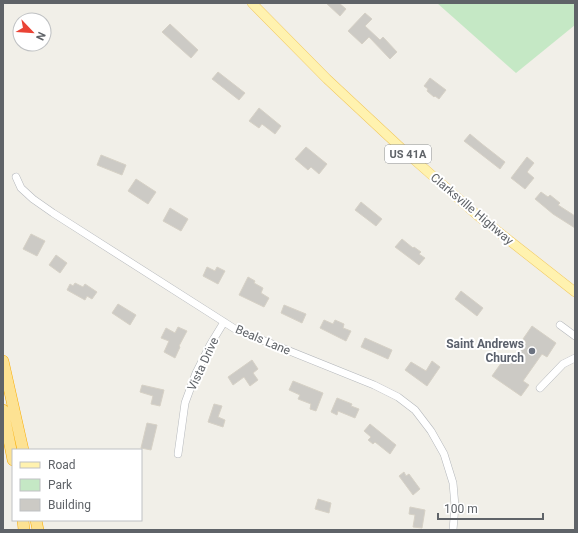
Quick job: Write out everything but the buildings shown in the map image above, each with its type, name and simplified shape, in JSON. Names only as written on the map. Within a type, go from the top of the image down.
[{"type":"highway","points":[[3,361],[23,449]]},
{"type":"highway","points":[[3,410],[12,455]]},
{"type":"main road","name":"Clarksville Highway","points":[[252,3],[327,79],[390,138],[478,215],[575,292]]},
{"type":"street","name":"Beals Lane","points":[[16,177],[21,188],[38,203],[235,329],[374,385],[398,398],[415,410],[431,431],[444,454],[453,482],[455,506],[453,530]]},
{"type":"street","name":"Vista Drive","points":[[178,454],[185,403],[196,373],[224,322]]},
{"type":"street","points":[[560,325],[575,336]]},
{"type":"street","points":[[540,388],[564,364],[575,358]]},
{"type":"green space","points":[[437,3],[575,3],[575,25],[516,73]]},
{"type":"place","name":"Saint Andrews Church","points":[[532,351]]}]
